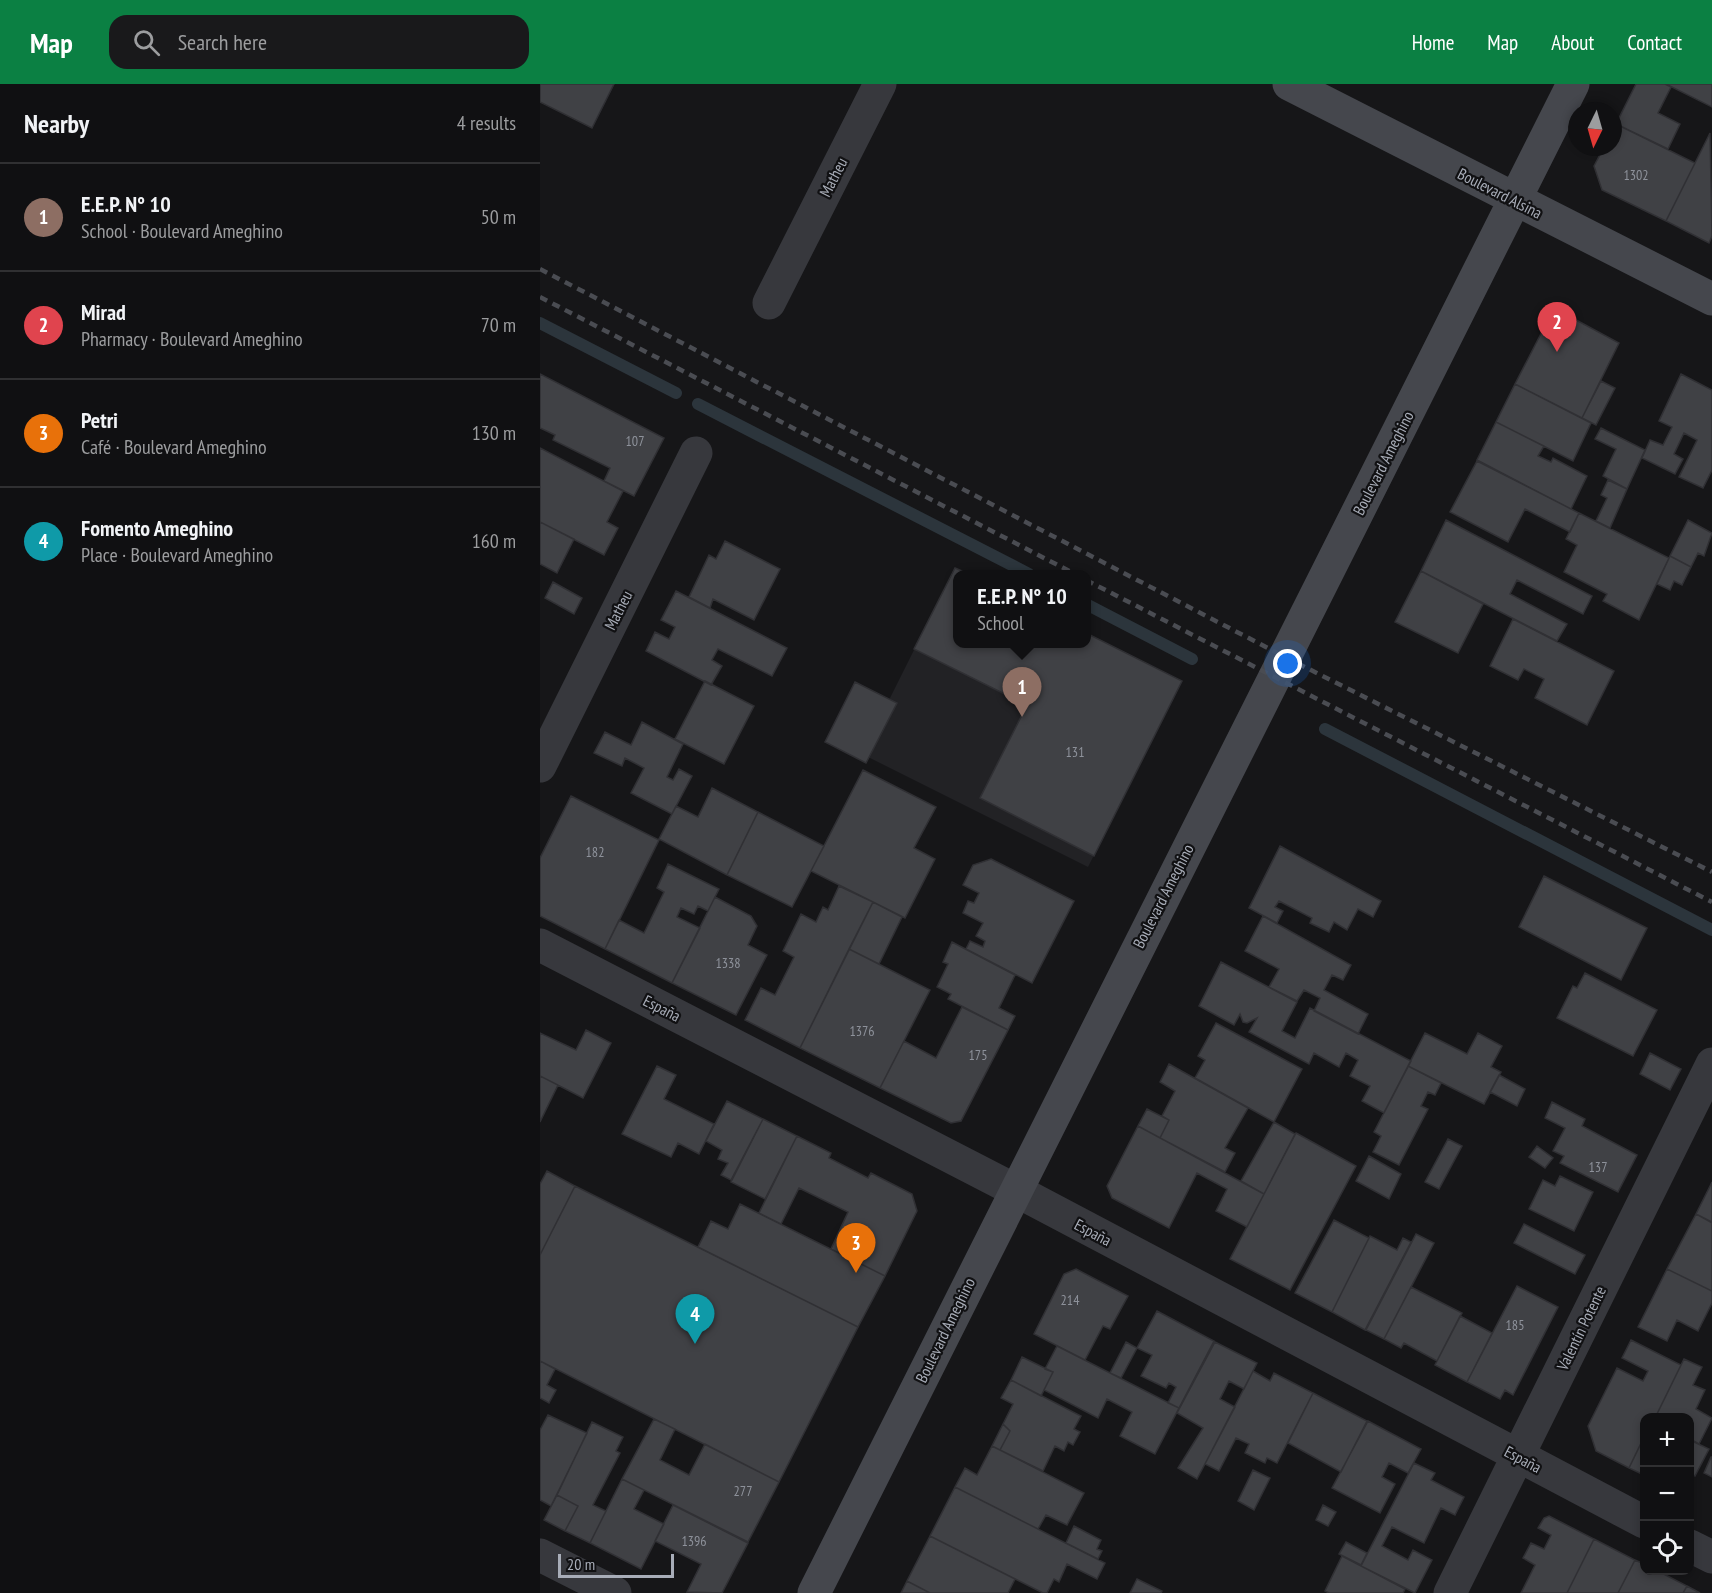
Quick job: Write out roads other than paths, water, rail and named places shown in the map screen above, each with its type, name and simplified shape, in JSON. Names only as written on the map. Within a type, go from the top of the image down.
[{"type":"main road","name":"Boulevard Alsina","points":[[1289,84],[1514,201],[1712,299]]},
{"type":"main road","name":"Boulevard Ameghino","points":[[814,1593],[1573,84]]},
{"type":"street","name":"Matheu","points":[[769,303],[880,84]]},
{"type":"street","name":"Matheu","points":[[540,766],[696,453]]},
{"type":"street","name":"España","points":[[540,945],[1015,1190],[1642,1521]]},
{"type":"street","name":"Valentín Potente","points":[[1450,1593],[1712,1064]]},
{"type":"street","points":[[1694,1548],[1712,1557]]},
{"type":"street","points":[[540,1555],[615,1593]]},
{"type":"waterway","points":[[540,323],[676,393]]},
{"type":"waterway","points":[[698,404],[1021,570]]},
{"type":"waterway","points":[[1091,607],[1192,659]]},
{"type":"waterway","points":[[1325,729],[1712,930]]},
{"type":"railway","points":[[540,269],[1285,657],[1712,872]]},
{"type":"railway","points":[[540,297],[1067,570]]},
{"type":"railway","points":[[1091,583],[1712,902]]},
{"type":"place","name":"Mirad","points":[[1557,352]]},
{"type":"place","name":"E.E.P. N° 10","points":[[1022,717]]},
{"type":"place","name":"Petri","points":[[856,1273]]},
{"type":"place","name":"Fomento Ameghino","points":[[695,1344]]}]
